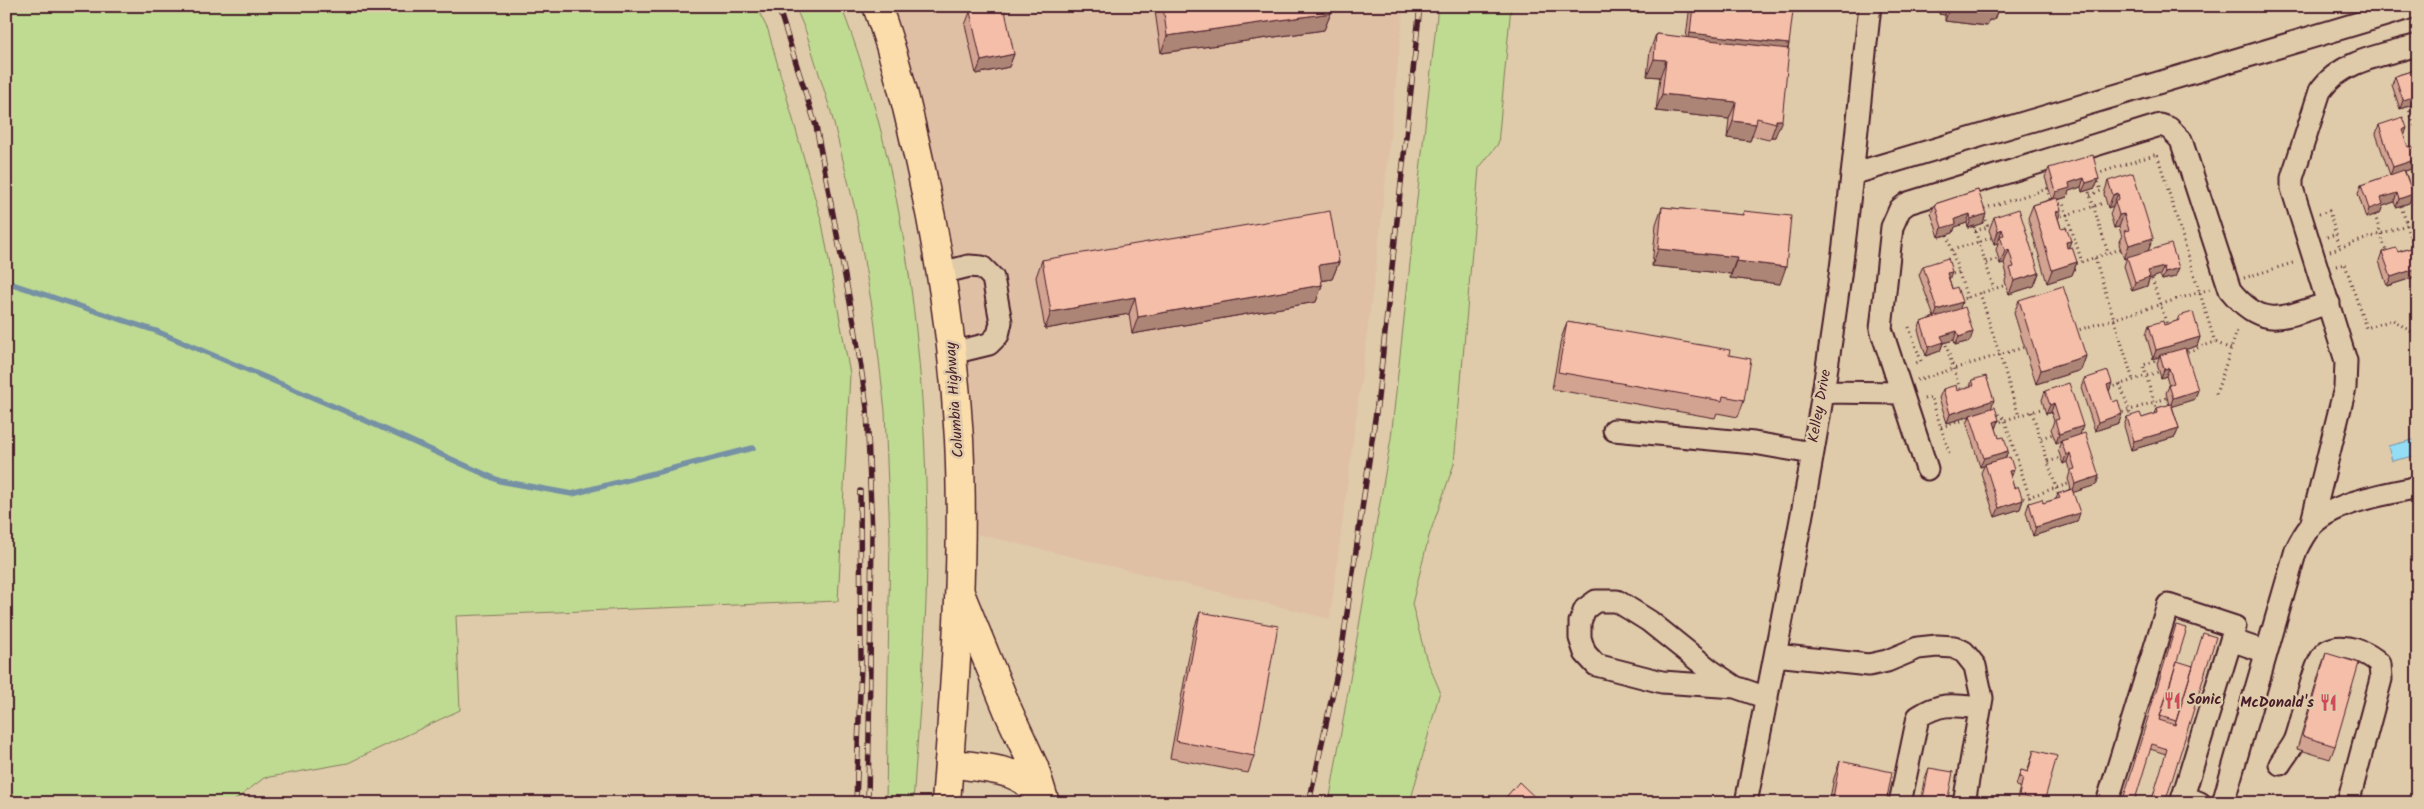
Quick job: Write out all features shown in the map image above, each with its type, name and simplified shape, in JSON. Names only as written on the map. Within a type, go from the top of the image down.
[{"type":"main road","name":"Columbia Highway","points":[[877,6],[911,122],[942,273],[952,353],[959,439],[960,593],[946,803]]},
{"type":"main road","points":[[960,593],[1009,713],[1034,767],[1045,803]]},
{"type":"main road","points":[[949,763],[1008,773],[1022,778],[1035,787],[1045,803]]},
{"type":"street","name":"Kelley Drive","points":[[1746,803],[1823,392],[1840,276],[1870,6]]},
{"type":"street","points":[[1852,174],[2416,6]]},
{"type":"street","points":[[2223,803],[2296,550],[2311,526],[2345,388],[2346,361],[2292,188],[2292,178],[2320,91],[2328,80],[2339,71],[2418,45]]},
{"type":"street","points":[[1927,470],[1904,387],[1882,329],[1892,227],[1900,209],[1908,204],[2160,125],[2169,128],[2181,140],[2230,290],[2240,303],[2253,313],[2273,318],[2329,303]]},
{"type":"street","points":[[942,273],[970,266],[982,267],[993,278],[1001,322],[998,335],[989,344],[952,353]]},
{"type":"street","points":[[1823,392],[1904,387]]},
{"type":"street","points":[[1614,430],[1754,443],[1812,453]]},
{"type":"street","points":[[2311,526],[2336,509],[2418,487]]},
{"type":"street","points":[[1736,687],[1662,682],[1596,665],[1585,653],[1580,638],[1580,622],[1585,609],[1596,601],[1617,601],[1649,621],[1710,670],[1736,687],[1767,698]]},
{"type":"street","points":[[2107,803],[2168,605],[2234,627],[2188,800]]},
{"type":"street","points":[[2230,640],[2266,652]]},
{"type":"street","points":[[1775,655],[1869,665],[1887,661],[1918,648],[1954,647],[1964,652],[1975,666],[1980,683],[1980,708],[1964,803]]},
{"type":"street","points":[[2280,764],[2295,740],[2318,662],[2326,651],[2339,647],[2371,655],[2380,664],[2381,679],[2348,803]]},
{"type":"street","points":[[1900,803],[1918,717],[1932,708],[1950,704],[1980,708]]},
{"type":"path","points":[[2408,106],[2418,136]]},
{"type":"path","points":[[2411,116],[2418,114]]},
{"type":"path","points":[[2108,254],[2090,193],[2101,191],[2096,174],[2157,154],[2215,342]]},
{"type":"path","points":[[1994,289],[1975,229],[1988,227],[1982,209],[2046,189],[2052,206],[2063,203],[2082,262]]},
{"type":"path","points":[[2056,218],[2104,203]]},
{"type":"path","points":[[2401,206],[2415,250]]},
{"type":"path","points":[[2302,219],[2328,211],[2340,248]]},
{"type":"path","points":[[2375,215],[2388,258]]},
{"type":"path","points":[[2320,239],[2336,234]]},
{"type":"path","points":[[1948,235],[1967,298]]},
{"type":"path","points":[[1952,250],[1991,238]]},
{"type":"path","points":[[2069,266],[2121,249]]},
{"type":"path","points":[[2095,258],[2133,380]]},
{"type":"path","points":[[1986,263],[1997,259]]},
{"type":"path","points":[[2330,268],[2345,264],[2366,328],[2393,320],[2418,336]]},
{"type":"path","points":[[1948,275],[1959,272]]},
{"type":"path","points":[[2152,279],[2169,329]]},
{"type":"path","points":[[1956,301],[2006,285]]},
{"type":"path","points":[[1980,293],[2019,416]]},
{"type":"path","points":[[1909,327],[1921,361],[1906,366],[1904,387],[1917,401],[1931,397],[1950,455]]},
{"type":"path","points":[[2216,394],[2236,331]]},
{"type":"path","points":[[2179,354],[2215,342],[2231,349]]},
{"type":"path","points":[[1946,345],[1962,395]]},
{"type":"path","points":[[1904,387],[2025,347]]},
{"type":"path","points":[[2158,414],[2143,366],[2161,360]]},
{"type":"path","points":[[2109,388],[2158,372]]},
{"type":"path","points":[[2120,384],[2133,422]]},
{"type":"path","points":[[2117,414],[2167,398]]},
{"type":"path","points":[[1995,423],[2044,408]]},
{"type":"path","points":[[1993,411],[2005,420],[2033,508]]},
{"type":"path","points":[[2032,412],[2060,500]]},
{"type":"path","points":[[1941,427],[1976,416]]},
{"type":"path","points":[[2040,438],[2053,434]]},
{"type":"path","points":[[2008,448],[2014,447]]},
{"type":"path","points":[[2048,462],[2060,458]]},
{"type":"path","points":[[2016,472],[2021,470]]},
{"type":"path","points":[[2018,500],[2068,484]]},
{"type":"shaded area","points":[[887,6],[1404,6],[1379,242],[1330,619],[977,534],[972,393],[961,297],[951,239],[923,119]]},
{"type":"green space","points":[[6,6],[756,6],[768,30],[822,223],[850,374],[838,601],[456,616],[460,710],[348,763],[264,778],[231,803],[6,803]]},
{"type":"green space","points":[[795,6],[841,6],[863,69],[882,134],[908,265],[922,398],[927,531],[925,633],[913,803],[886,803],[890,537],[885,411],[874,318],[855,209],[831,112],[806,32]]},
{"type":"green space","points":[[1438,6],[1511,6],[1498,144],[1479,168],[1454,464],[1429,536],[1412,604],[1426,658],[1440,691],[1410,803],[1329,803],[1391,438]]},
{"type":"water","points":[[2417,439],[2418,455],[2392,461],[2388,446]]},
{"type":"building","points":[[1004,6],[1014,54],[981,61],[970,12]]},
{"type":"building","points":[[1163,6],[1330,6],[1331,13],[1167,36]]},
{"type":"building","points":[[1693,6],[1748,6],[1793,11],[1789,44],[1690,33]]},
{"type":"building","points":[[1656,34],[1789,49],[1782,120],[1776,120],[1776,123],[1757,118],[1756,124],[1733,121],[1736,102],[1662,94],[1666,60],[1654,59]]},
{"type":"building","points":[[2418,69],[2417,95],[2403,100],[2395,76]]},
{"type":"building","points":[[2403,117],[2407,128],[2402,130],[2408,147],[2413,146],[2417,159],[2393,167],[2379,125]]},
{"type":"building","points":[[2093,155],[2099,179],[2086,183],[2084,178],[2069,183],[2070,188],[2056,192],[2049,168]]},
{"type":"building","points":[[2404,170],[2413,194],[2399,199],[2397,193],[2381,198],[2383,204],[2369,209],[2361,185]]},
{"type":"building","points":[[2133,173],[2153,238],[2129,245],[2124,231],[2129,230],[2124,214],[2119,215],[2115,201],[2119,199],[2118,193],[2113,195],[2108,181]]},
{"type":"building","points":[[1978,190],[1986,214],[1971,219],[1970,214],[1955,219],[1956,224],[1942,228],[1935,204]]},
{"type":"building","points":[[2057,198],[2061,210],[2056,212],[2061,228],[2066,227],[2071,241],[2066,242],[2067,248],[2072,247],[2077,262],[2052,270],[2033,205]]},
{"type":"building","points":[[1662,207],[1743,215],[1744,211],[1791,216],[1786,267],[1736,261],[1737,257],[1658,249]]},
{"type":"building","points":[[2019,209],[2039,273],[2014,281],[2010,268],[2014,267],[2009,250],[2005,251],[2000,236],[2004,235],[2002,229],[1998,231],[1994,217]]},
{"type":"building","points":[[1330,211],[1339,262],[1319,265],[1322,285],[1138,317],[1135,297],[1051,312],[1042,260]]},
{"type":"building","points":[[2418,241],[2418,268],[2391,277],[2382,252],[2396,248],[2398,252],[2414,247],[2412,243]]},
{"type":"building","points":[[2171,244],[2179,268],[2165,272],[2164,267],[2148,271],[2150,277],[2135,282],[2127,257]]},
{"type":"building","points":[[1948,258],[1952,272],[1947,273],[1952,289],[1957,287],[1962,302],[1937,310],[1923,266]]},
{"type":"building","points":[[2063,286],[2086,356],[2041,370],[2019,300]]},
{"type":"building","points":[[1965,307],[1973,332],[1959,337],[1957,331],[1941,336],[1944,342],[1929,347],[1921,322]]},
{"type":"building","points":[[2193,312],[2200,337],[2156,350],[2149,325],[2163,321],[2164,325],[2180,320],[2179,316]]},
{"type":"building","points":[[1567,322],[1730,350],[1729,355],[1751,359],[1744,400],[1723,396],[1722,401],[1558,372]]},
{"type":"building","points":[[2185,348],[2198,390],[2173,398],[2169,385],[2174,383],[2169,368],[2164,369],[2160,355]]},
{"type":"building","points":[[2108,371],[2112,383],[2107,385],[2113,402],[2118,400],[2122,414],[2098,422],[2084,379]]},
{"type":"building","points":[[1986,376],[1994,400],[1950,414],[1943,389],[1956,385],[1957,391],[1974,385],[1972,380]]},
{"type":"building","points":[[2069,383],[2083,426],[2059,434],[2055,420],[2059,419],[2054,403],[2050,405],[2045,391]]},
{"type":"building","points":[[2171,404],[2179,428],[2134,441],[2127,417],[2140,413],[2142,418],[2158,413],[2157,408]]},
{"type":"building","points":[[1995,407],[1999,420],[1994,422],[1999,438],[2004,437],[2008,451],[1984,458],[1970,415]]},
{"type":"building","points":[[2085,433],[2099,476],[2075,484],[2071,470],[2075,469],[2070,453],[2066,455],[2061,441]]},
{"type":"building","points":[[2010,457],[2014,470],[2009,471],[2014,488],[2018,486],[2023,500],[1999,508],[1985,464]]},
{"type":"building","points":[[2072,489],[2080,513],[2036,527],[2029,503],[2042,499],[2043,503],[2060,498],[2058,494]]},
{"type":"building","points":[[1200,612],[1278,626],[1254,756],[1176,741]]},
{"type":"building","points":[[2176,625],[2187,628],[2159,720],[2175,725],[2203,633],[2216,637],[2165,803],[2151,803],[2167,749],[2152,744],[2134,803],[2122,803]]},
{"type":"building","name":"McDonald's","points":[[2326,653],[2359,663],[2335,746],[2302,736]]},
{"type":"building","name":"Sonic","points":[[2177,661],[2193,666],[2176,721],[2160,716]]},
{"type":"building","points":[[2034,750],[2057,756],[2044,802],[2019,795],[2023,778],[2019,777],[2021,770],[2028,772]]},
{"type":"building","points":[[1840,761],[1892,772],[1886,803],[1832,803]]},
{"type":"building","points":[[1929,768],[1953,772],[1947,803],[1922,803]]},
{"type":"building","points":[[1519,782],[1541,803],[1501,803]]},
{"type":"waterway","points":[[6,282],[156,331],[340,409],[500,481],[572,494],[753,448]]},
{"type":"railway","points":[[778,6],[816,126],[855,328],[867,408],[872,534],[868,803]]},
{"type":"railway","points":[[1309,803],[1341,655],[1378,398],[1420,6]]},
{"type":"railway","points":[[856,803],[861,664],[860,491]]},
{"type":"place","name":"Sonic","points":[[2173,700]]},
{"type":"place","name":"McDonald's","points":[[2328,703]]}]
